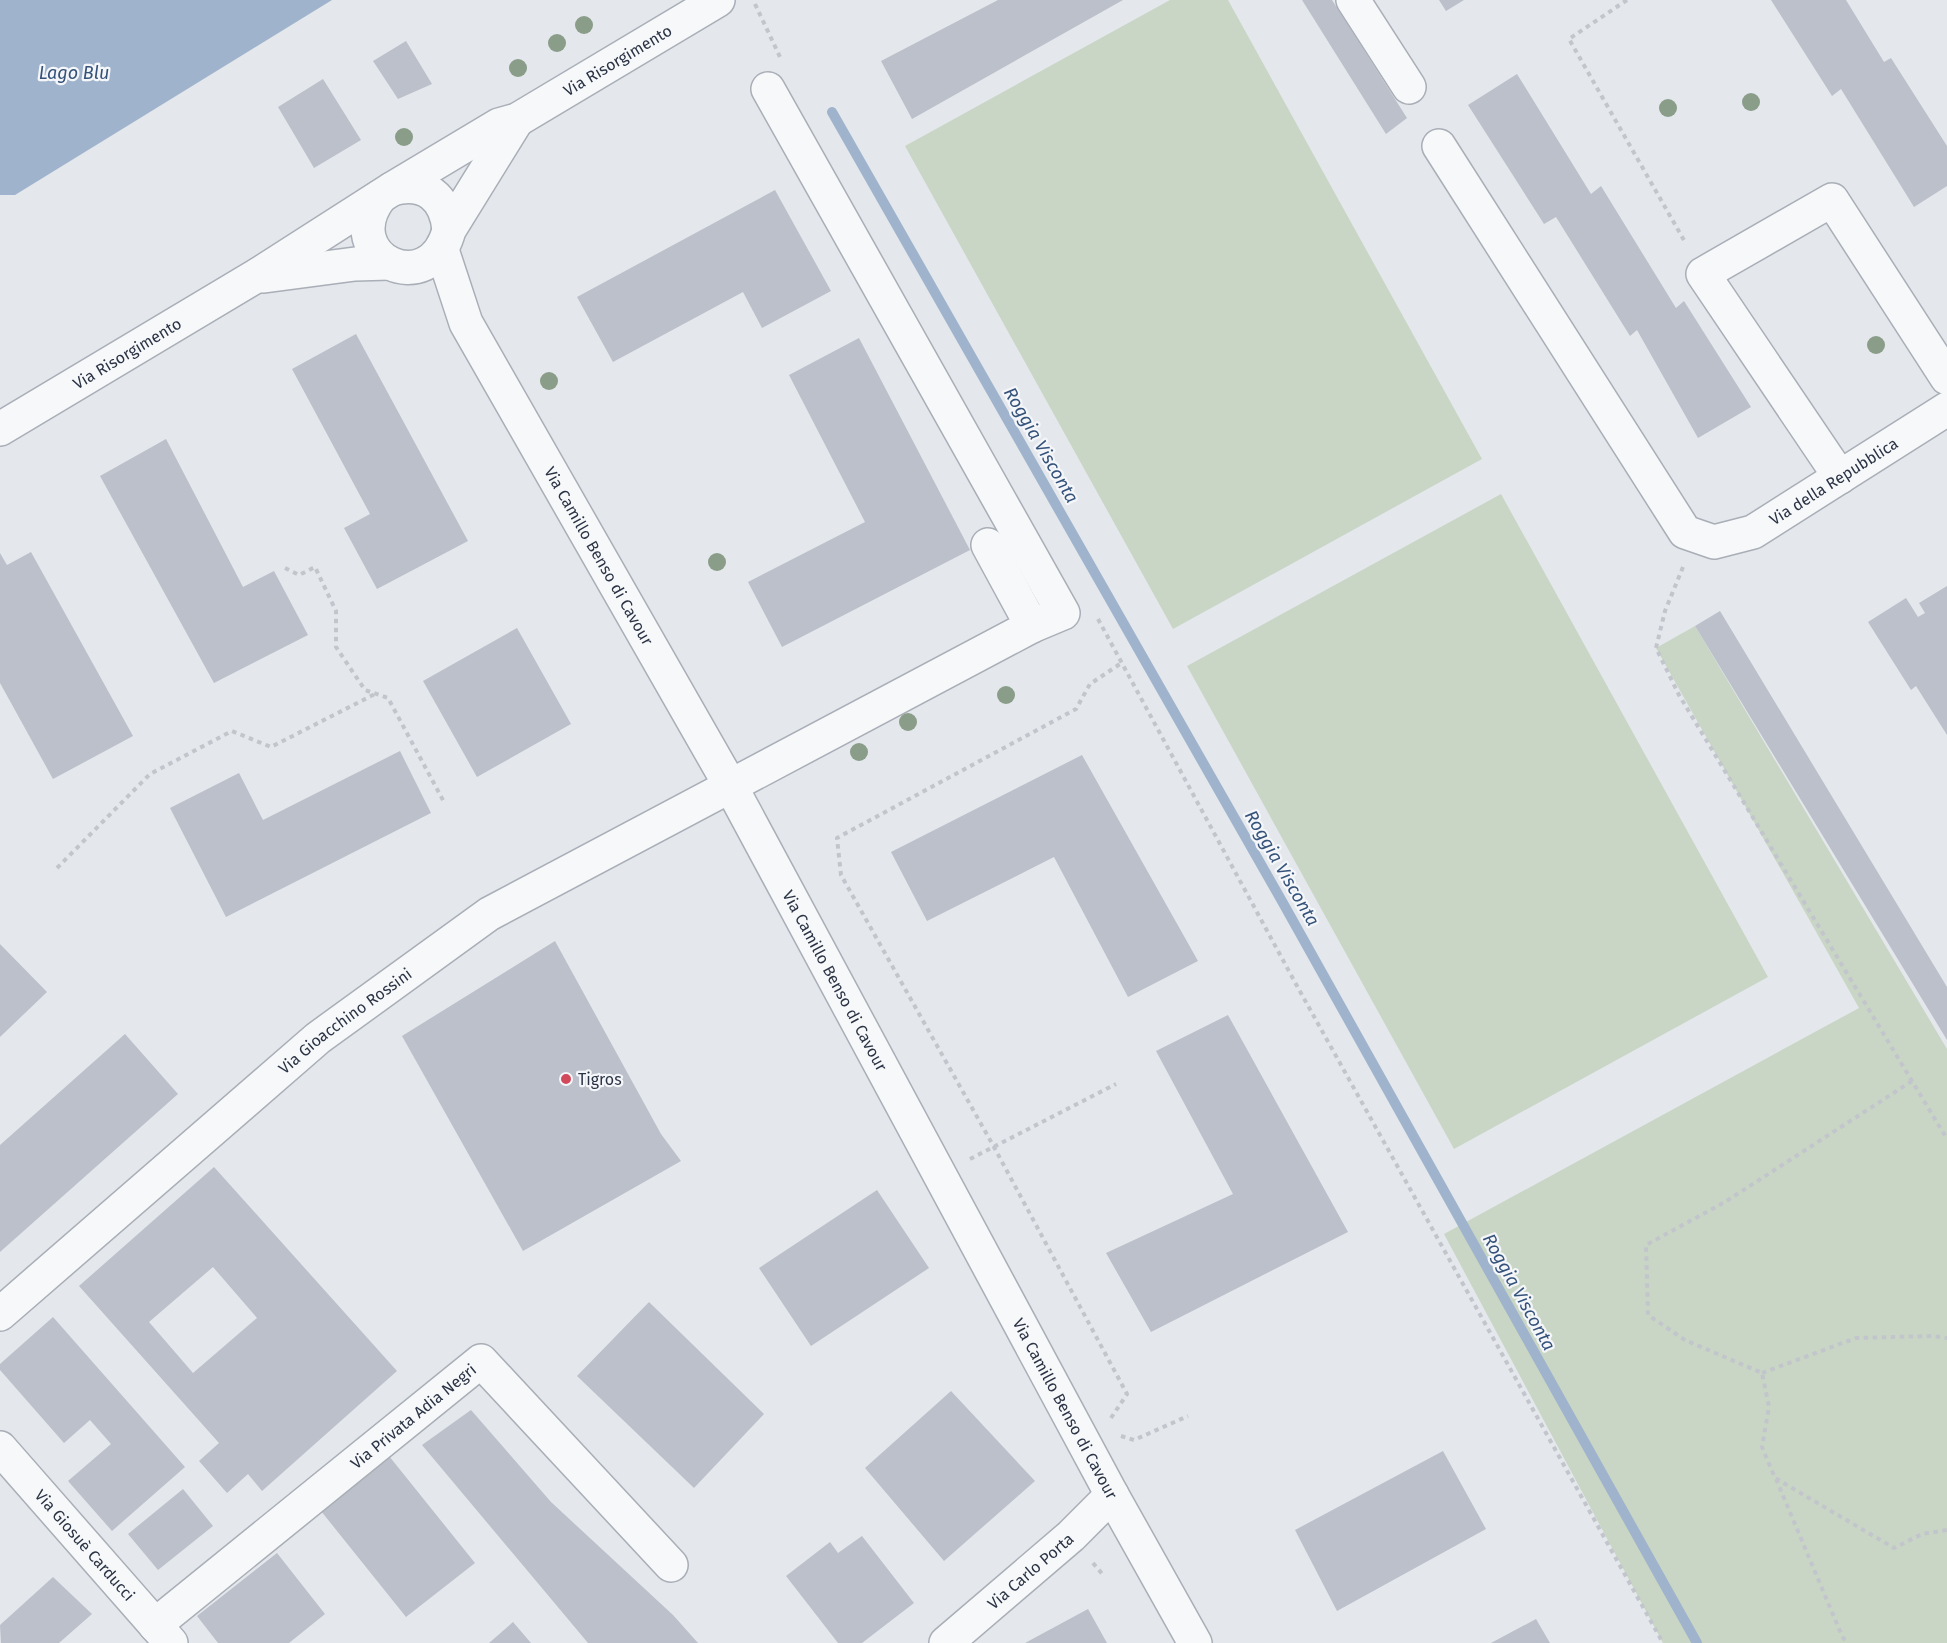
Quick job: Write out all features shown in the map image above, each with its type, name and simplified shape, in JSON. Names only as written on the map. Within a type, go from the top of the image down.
[{"type":"street","name":"Via Risorgimento","points":[[0,429],[256,276],[386,193],[499,125],[517,120],[718,0]]},
{"type":"street","points":[[1353,0],[1409,87]]},
{"type":"street","name":"Via Gioacchino Rossini","points":[[0,1314],[318,1038],[489,914],[1032,626],[1063,613],[775,75]]},
{"type":"street","name":"Via Risorgimento","points":[[256,276],[355,264],[428,263],[446,240],[517,120]]},
{"type":"street","points":[[1439,146],[1685,532],[1705,539]]},
{"type":"street","points":[[402,265],[379,256],[371,245],[367,233],[367,220],[372,208],[386,193],[405,186],[419,187],[432,193],[442,204],[448,216],[446,240]]},
{"type":"street","points":[[1840,477],[1703,274],[1832,200],[1947,378]]},
{"type":"street","name":"Via Camillo Benso di Cavour","points":[[446,240],[466,324],[730,785],[1195,1643]]},
{"type":"street","name":"Via Camillo Benso di Cavour","points":[[402,265],[466,324]]},
{"type":"street","name":"Via della Repubblica","points":[[1705,539],[1754,532],[1947,409]]},
{"type":"street","points":[[988,545],[1032,626]]},
{"type":"street","name":"Via Privata Adia Negri","points":[[163,1634],[481,1361],[671,1565]]},
{"type":"street","name":"Via Giosuè Carducci","points":[[0,1448],[163,1634]]},
{"type":"street","name":"Via Carlo Porta","points":[[946,1643],[1071,1536],[1113,1495]]},
{"type":"path","points":[[754,0],[775,75]]},
{"type":"path","points":[[1627,0],[1569,39],[1703,274]]},
{"type":"path","points":[[1705,539],[1665,611],[1656,648],[1679,694],[1947,1139]]},
{"type":"path","points":[[285,568],[299,575],[315,567],[336,611],[336,647],[365,690],[388,698],[444,802]]},
{"type":"path","points":[[1096,616],[1297,986],[1663,1643]]},
{"type":"path","points":[[1109,1422],[1126,1394],[994,1147],[842,875],[837,838],[1076,710],[1090,684],[1123,662]]},
{"type":"path","points":[[57,868],[150,774],[232,730],[271,747],[375,694]]},
{"type":"path","points":[[1912,1081],[1725,1202],[1646,1245],[1648,1315],[1685,1340],[1762,1372],[1856,1338],[1932,1336],[1947,1338]]},
{"type":"path","points":[[940,1174],[1116,1084]]},
{"type":"path","points":[[1762,1372],[1769,1407],[1762,1447],[1842,1636],[1847,1643]]},
{"type":"path","points":[[1112,1433],[1134,1440],[1188,1416]]},
{"type":"path","points":[[1775,1478],[1894,1548],[1922,1534],[1947,1530]]},
{"type":"green space","points":[[1170,0],[1228,0],[1482,459],[1173,629],[905,146]]},
{"type":"green space","points":[[1501,494],[1768,977],[1454,1149],[1187,666]]},
{"type":"green space","points":[[1695,626],[1947,1049],[1947,1643],[1663,1643],[1444,1234],[1859,1008],[1656,648]]},
{"type":"water","name":"Lago Blu","points":[[0,0],[332,0],[15,195],[0,195]]},
{"type":"building","points":[[998,0],[1123,0],[912,119],[881,61]]},
{"type":"building","points":[[1302,0],[1332,0],[1407,118],[1386,134]]},
{"type":"building","points":[[1439,0],[1464,0],[1446,11]]},
{"type":"building","points":[[1771,0],[1846,0],[1884,62],[1891,58],[1947,146],[1947,186],[1914,207],[1841,89],[1832,96]]},
{"type":"building","points":[[406,41],[432,84],[398,99],[373,61]]},
{"type":"building","points":[[1517,74],[1591,194],[1601,186],[1676,308],[1684,301],[1751,407],[1698,438],[1637,330],[1630,336],[1556,217],[1544,224],[1468,105]]},
{"type":"building","points":[[323,79],[361,140],[314,168],[278,107]]},
{"type":"building","points":[[775,190],[831,291],[762,328],[743,292],[613,362],[577,297]]},
{"type":"building","points":[[356,334],[468,541],[377,589],[344,528],[370,514],[292,369]]},
{"type":"building","points":[[859,338],[970,550],[782,647],[748,582],[865,522],[789,375]]},
{"type":"building","points":[[166,439],[243,587],[274,571],[308,635],[214,683],[100,476]]},
{"type":"building","points":[[31,552],[133,736],[53,779],[0,683],[0,553],[7,565]]},
{"type":"building","points":[[1947,586],[1947,735],[1916,686],[1911,690],[1868,622],[1906,598],[1918,617],[1925,613],[1919,603]]},
{"type":"building","points":[[1720,611],[1947,987],[1947,1040],[1695,626]]},
{"type":"building","points":[[517,628],[571,724],[477,777],[423,681]]},
{"type":"building","points":[[400,751],[431,813],[226,917],[170,808],[239,773],[263,820]]},
{"type":"building","points":[[1082,755],[1198,961],[1128,997],[1054,857],[927,921],[891,852]]},
{"type":"building","points":[[555,941],[661,1134],[681,1161],[523,1251],[402,1036]]},
{"type":"building","points":[[0,944],[47,992],[0,1037]]},
{"type":"building","points":[[1228,1015],[1348,1232],[1151,1332],[1106,1253],[1233,1194],[1156,1051]]},
{"type":"building","points":[[125,1034],[178,1094],[0,1252],[0,1145]]},
{"type":"building","points":[[214,1167],[397,1371],[262,1491],[248,1474],[227,1493],[199,1461],[219,1443],[79,1286]],"holes":[[[213,1267],[257,1318],[193,1373],[149,1322]]]},
{"type":"building","points":[[877,1190],[929,1268],[811,1346],[759,1268]]},
{"type":"building","points":[[649,1302],[764,1414],[694,1488],[577,1376]]},
{"type":"building","points":[[53,1317],[185,1467],[112,1531],[68,1481],[111,1444],[90,1420],[64,1443],[0,1370],[0,1364]]},
{"type":"building","points":[[951,1391],[1035,1481],[944,1561],[865,1468]]},
{"type":"building","points":[[471,1410],[551,1502],[673,1615],[698,1643],[588,1643],[422,1445]]},
{"type":"building","points":[[1443,1451],[1486,1529],[1337,1611],[1295,1530]]},
{"type":"building","points":[[389,1456],[475,1563],[406,1617],[321,1511]]},
{"type":"building","points":[[183,1489],[213,1526],[158,1570],[128,1534]]},
{"type":"building","points":[[862,1536],[914,1603],[862,1643],[838,1643],[786,1576],[830,1542],[838,1553]]},
{"type":"building","points":[[277,1553],[325,1614],[289,1643],[218,1643],[197,1616]]},
{"type":"building","points":[[53,1577],[92,1614],[59,1643],[1,1643],[0,1625]]},
{"type":"building","points":[[1088,1609],[1107,1643],[1025,1643]]},
{"type":"building","points":[[1536,1619],[1550,1643],[1491,1643]]},
{"type":"building","points":[[513,1622],[531,1643],[489,1643]]},
{"type":"waterway","name":"Roggia Visconta","points":[[832,112],[1283,903],[1697,1643]]},
{"type":"place","name":"Tigros","points":[[566,1079]]}]
